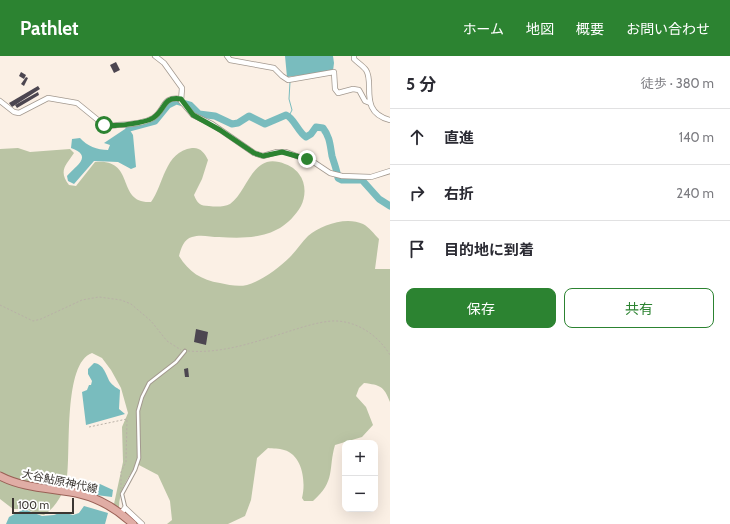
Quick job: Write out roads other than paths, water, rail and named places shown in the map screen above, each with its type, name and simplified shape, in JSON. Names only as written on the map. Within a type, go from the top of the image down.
[{"type":"main road","name":"大谷鮎原神代線","points":[[0,476],[30,486],[85,495],[123,511],[133,524]]},
{"type":"street","points":[[155,56],[164,63],[182,88],[181,99],[193,115],[220,130],[254,153],[263,156],[277,152],[286,152],[315,163],[330,173],[342,176],[371,177],[390,171]]},
{"type":"street","points":[[227,56],[230,60],[274,68],[288,80],[334,72],[335,89],[338,93],[352,89],[359,90],[365,101],[370,103]]},
{"type":"street","points":[[354,56],[354,59],[366,70],[368,76],[368,94],[370,103],[380,116],[390,120]]},
{"type":"street","points":[[0,101],[14,112],[19,113],[46,99],[76,102],[104,125],[109,126],[143,122],[153,118],[168,100],[172,98],[181,99]]},
{"type":"street","points":[[123,511],[142,524]]},
{"type":"lane","points":[[123,511],[122,494],[135,470],[139,458],[138,411],[142,397],[149,383],[176,362],[185,351]]},
{"type":"water","points":[[285,56],[333,56],[333,71],[287,77]]},
{"type":"water","points":[[128,127],[133,135],[136,167],[131,169],[118,162],[94,161],[74,184],[68,181],[67,176],[81,161],[82,157],[78,151],[71,148],[72,139],[80,138],[92,147],[108,150],[110,145],[104,143]]},
{"type":"water","points":[[94,363],[100,365],[111,383],[120,390],[119,409],[125,414],[86,425],[82,392],[87,390],[89,385],[91,385],[92,381],[88,374],[88,369]]},
{"type":"water","points":[[100,484],[113,490],[112,497],[96,495],[91,492],[90,489],[92,486]]},
{"type":"water","points":[[84,506],[108,513],[105,524],[6,524],[9,517],[24,509],[42,516],[54,515],[62,512],[73,515],[79,513]]},
{"type":"waterway","points":[[289,116],[292,110],[289,99],[290,82]]},
{"type":"waterway","points":[[129,128],[155,121],[168,105],[176,101],[190,105],[199,114],[215,116],[232,124],[238,123],[249,116],[265,124],[286,115],[306,137],[311,134],[316,127],[323,128],[328,138],[338,178],[342,180],[362,180],[379,199],[390,206]]}]
